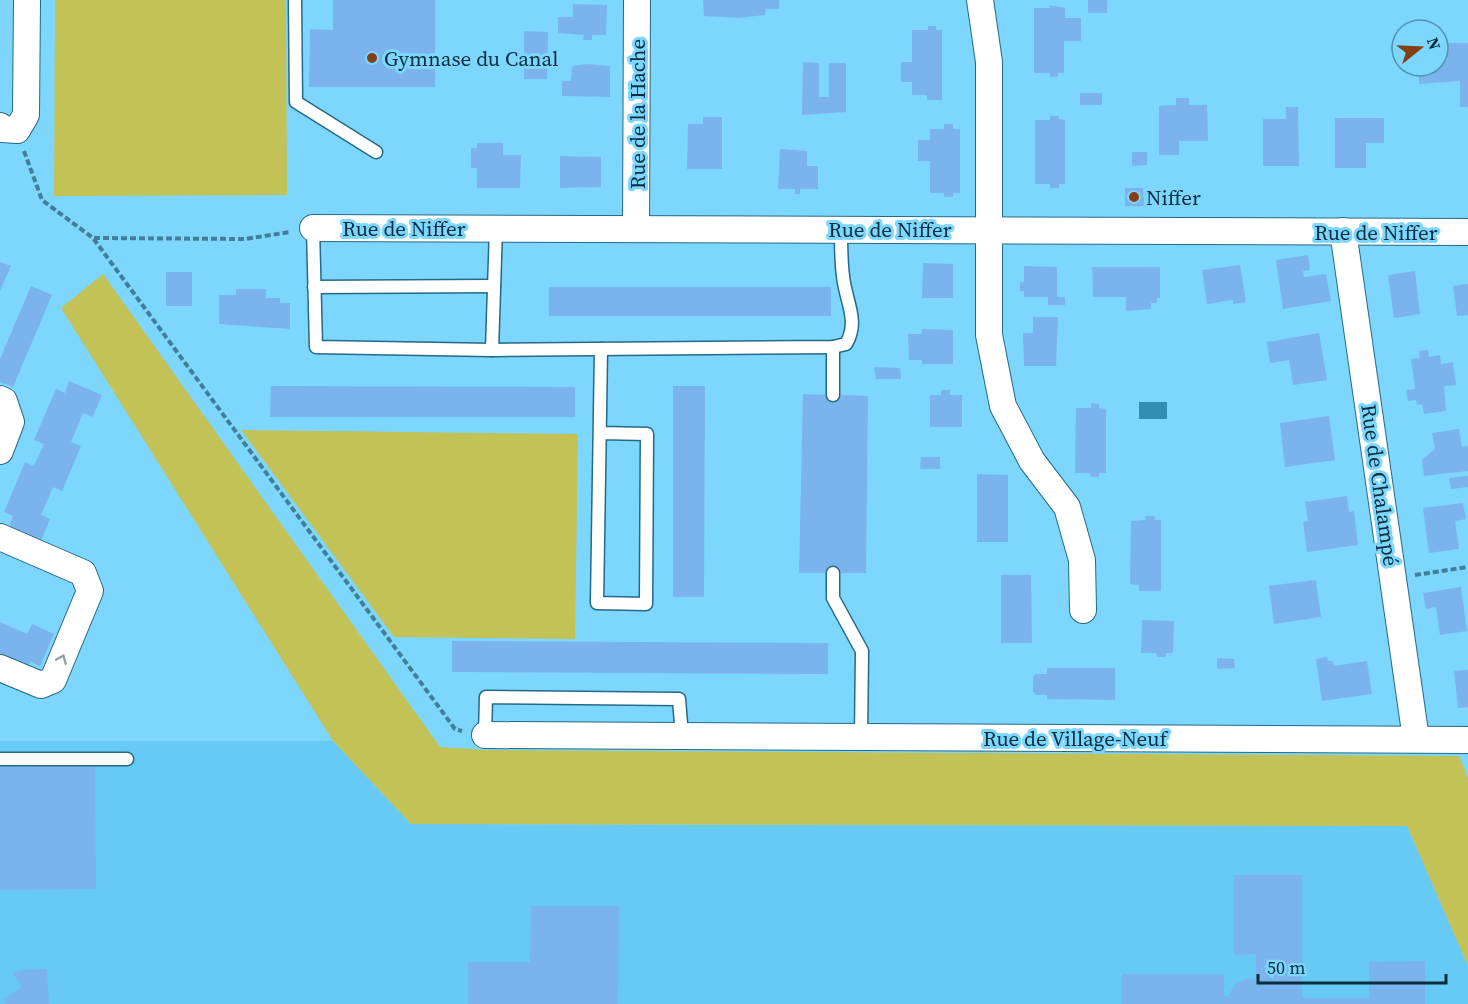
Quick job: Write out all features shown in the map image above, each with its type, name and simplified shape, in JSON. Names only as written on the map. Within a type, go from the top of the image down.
[{"type":"street","points":[[9,128],[26,115],[27,0]]},
{"type":"street","name":"Rue de la Hache","points":[[636,228],[637,0]]},
{"type":"street","points":[[980,0],[989,62],[987,229],[989,335],[1003,406],[1032,461],[1067,507],[1082,560],[1083,610]]},
{"type":"street","name":"Rue de Niffer","points":[[313,228],[1468,232]]},
{"type":"street","name":"Rue de Chalampé","points":[[1343,231],[1416,739]]},
{"type":"street","points":[[0,399],[4,401],[11,422],[0,451]]},
{"type":"street","points":[[0,537],[83,573],[90,591],[53,680],[41,685],[0,668]]},
{"type":"street","name":"Rue de Village-Neuf","points":[[485,735],[1468,740]]},
{"type":"lane","points":[[295,0],[296,102],[376,152]]},
{"type":"lane","points":[[313,228],[316,347],[492,350],[833,347],[846,344],[852,334],[853,320],[843,278],[841,229]]},
{"type":"lane","points":[[492,350],[496,228]]},
{"type":"lane","points":[[314,287],[494,286]]},
{"type":"lane","points":[[832,395],[833,347]]},
{"type":"lane","points":[[600,433],[647,434],[646,604],[597,603],[601,349]]},
{"type":"lane","points":[[833,573],[833,598],[862,651],[861,738]]},
{"type":"lane","points":[[485,735],[486,697],[679,699],[682,736]]},
{"type":"lane","points":[[0,759],[127,759]]},
{"type":"path","points":[[9,128],[42,200],[93,238],[455,729],[485,735]]},
{"type":"path","points":[[93,238],[245,240],[313,228]]},
{"type":"path","points":[[1393,578],[1468,567]]},
{"type":"shaded area","points":[[55,0],[286,0],[287,195],[54,196]]},
{"type":"shaded area","points":[[103,274],[440,747],[485,750],[1459,756],[1468,778],[1468,966],[1407,826],[411,824],[333,741],[61,308]]},
{"type":"shaded area","points":[[1139,402],[1167,402],[1167,419],[1139,419]]},
{"type":"shaded area","points":[[241,430],[578,434],[575,639],[394,637]]},
{"type":"shaded area","points":[[0,741],[333,741],[411,824],[1407,826],[1468,966],[1468,1004],[0,1004]]},
{"type":"building","name":"Gymnase du Canal","points":[[333,0],[435,0],[435,87],[309,87],[310,29],[333,30]]},
{"type":"building","points":[[703,0],[779,0],[779,9],[766,9],[765,15],[739,18],[704,16]]},
{"type":"building","points":[[1088,0],[1107,0],[1107,13],[1088,13]]},
{"type":"building","points":[[573,4],[607,5],[606,35],[592,35],[592,40],[583,40],[584,35],[558,33],[558,17],[573,17]]},
{"type":"building","points":[[1049,5],[1065,8],[1065,18],[1081,18],[1081,41],[1064,41],[1064,73],[1058,73],[1058,77],[1050,77],[1050,73],[1034,73],[1034,8],[1050,8]]},
{"type":"building","points":[[928,26],[936,26],[936,30],[942,30],[942,100],[927,100],[927,95],[912,95],[912,82],[901,82],[901,62],[912,62],[912,30],[928,30]]},
{"type":"building","points":[[524,31],[548,32],[547,79],[524,79]]},
{"type":"building","points":[[1450,43],[1468,43],[1468,107],[1460,107],[1460,81],[1419,84],[1419,78],[1450,78]]},
{"type":"building","points":[[803,62],[819,63],[819,97],[829,97],[829,63],[846,63],[846,112],[802,115]]},
{"type":"building","points":[[586,64],[610,66],[610,97],[562,96],[562,81],[571,81],[572,66]]},
{"type":"building","points":[[1080,93],[1102,93],[1102,105],[1080,105]]},
{"type":"building","points":[[1176,98],[1189,98],[1189,105],[1207,105],[1208,141],[1179,141],[1179,155],[1159,155],[1159,106],[1176,105]]},
{"type":"building","points":[[1286,107],[1298,107],[1299,166],[1263,166],[1263,119],[1286,119]]},
{"type":"building","points":[[1050,116],[1059,116],[1059,119],[1065,120],[1065,184],[1059,184],[1059,188],[1050,188],[1050,184],[1035,184],[1035,120],[1050,120]]},
{"type":"building","points":[[703,117],[722,117],[722,169],[687,169],[688,124],[703,124]]},
{"type":"building","points":[[1335,118],[1384,118],[1384,143],[1366,143],[1366,168],[1335,168]]},
{"type":"building","points":[[944,124],[953,124],[953,129],[960,129],[960,193],[953,193],[953,197],[944,197],[944,193],[930,193],[930,161],[918,161],[918,140],[930,140],[930,129],[944,129]]},
{"type":"building","points":[[477,143],[503,143],[503,155],[521,155],[520,188],[477,188],[477,168],[471,168],[471,148],[477,148]]},
{"type":"building","points":[[780,149],[807,151],[807,166],[818,166],[818,189],[800,189],[800,194],[795,194],[795,189],[778,189]]},
{"type":"building","points":[[1132,152],[1147,152],[1147,165],[1132,166]]},
{"type":"building","points":[[560,156],[601,157],[601,187],[560,188]]},
{"type":"building","name":"Niffer","points":[[1125,188],[1143,188],[1144,206],[1125,206]]},
{"type":"building","points":[[1308,255],[1310,270],[1303,271],[1304,277],[1326,274],[1331,301],[1283,309],[1276,260]]},
{"type":"building","points":[[0,262],[11,266],[0,291]]},
{"type":"building","points":[[923,263],[953,264],[953,298],[922,298]]},
{"type":"building","points":[[1240,265],[1246,302],[1233,304],[1233,300],[1207,304],[1202,270]]},
{"type":"building","points":[[1024,266],[1057,267],[1057,297],[1065,297],[1065,305],[1048,305],[1048,297],[1024,297],[1024,291],[1020,291],[1020,282],[1024,282]]},
{"type":"building","points":[[1092,267],[1160,267],[1160,298],[1157,298],[1157,303],[1151,303],[1151,309],[1126,311],[1126,297],[1093,297]]},
{"type":"building","points":[[1415,271],[1420,314],[1394,318],[1388,275]]},
{"type":"building","points":[[166,272],[192,272],[192,306],[166,306]]},
{"type":"building","points":[[1468,284],[1468,315],[1457,316],[1453,286]]},
{"type":"building","points":[[31,286],[52,295],[13,387],[0,382],[0,359]]},
{"type":"building","points":[[549,287],[831,287],[831,316],[549,316]]},
{"type":"building","points":[[236,289],[266,289],[266,298],[280,298],[280,303],[290,303],[290,329],[219,324],[219,295],[236,295]]},
{"type":"building","points":[[1033,317],[1058,317],[1056,366],[1024,366],[1023,333],[1033,333]]},
{"type":"building","points":[[922,329],[953,330],[953,364],[922,364],[922,360],[909,360],[908,334],[922,334]]},
{"type":"building","points":[[1319,333],[1327,380],[1293,385],[1289,360],[1270,363],[1267,342]]},
{"type":"building","points":[[1428,350],[1429,357],[1440,355],[1441,364],[1453,362],[1456,385],[1444,386],[1446,411],[1424,414],[1422,404],[1417,405],[1416,400],[1408,401],[1406,390],[1415,389],[1411,359],[1420,358],[1419,351]]},
{"type":"building","points":[[874,367],[900,368],[901,379],[876,379]]},
{"type":"building","points":[[69,381],[102,395],[93,417],[83,413],[71,442],[81,446],[62,491],[53,487],[41,515],[50,519],[41,541],[9,527],[13,516],[4,512],[25,462],[34,466],[44,444],[34,440],[56,389],[65,393]]},
{"type":"building","points":[[271,386],[575,387],[575,417],[270,417]]},
{"type":"building","points":[[673,386],[705,386],[704,597],[673,597]]},
{"type":"building","points":[[941,390],[950,390],[950,395],[962,395],[962,427],[930,427],[930,395],[941,395]]},
{"type":"building","points":[[803,394],[868,396],[866,573],[799,573]]},
{"type":"building","points":[[1091,403],[1099,404],[1099,408],[1106,409],[1106,473],[1099,473],[1099,477],[1091,477],[1090,473],[1075,473],[1076,408],[1091,408]]},
{"type":"building","points":[[1329,416],[1335,460],[1285,467],[1280,423]]},
{"type":"building","points":[[1459,429],[1462,447],[1468,446],[1468,471],[1424,476],[1422,460],[1435,449],[1432,433]]},
{"type":"building","points":[[921,457],[940,457],[940,469],[920,469]]},
{"type":"building","points":[[977,474],[1008,475],[1008,542],[977,542]]},
{"type":"building","points":[[1468,476],[1468,487],[1451,489],[1449,478]]},
{"type":"building","points":[[1347,496],[1349,512],[1354,511],[1358,545],[1307,552],[1303,522],[1308,521],[1305,502]]},
{"type":"building","points":[[1463,503],[1466,519],[1455,521],[1459,549],[1429,553],[1423,508]]},
{"type":"building","points":[[1145,516],[1155,516],[1154,520],[1161,520],[1161,591],[1139,591],[1139,585],[1130,584],[1131,521],[1146,520]]},
{"type":"building","points":[[1001,575],[1031,575],[1032,643],[1001,643]]},
{"type":"building","points":[[1316,580],[1321,617],[1274,624],[1269,586]]},
{"type":"building","points":[[1461,587],[1467,631],[1440,635],[1436,607],[1426,609],[1423,593]]},
{"type":"building","points":[[1142,620],[1174,621],[1173,653],[1166,653],[1166,657],[1157,657],[1156,653],[1141,653]]},
{"type":"building","points":[[0,622],[27,634],[32,624],[54,634],[40,666],[30,662],[26,670],[0,659]]},
{"type":"building","points":[[452,641],[828,643],[828,674],[452,672]]},
{"type":"building","points":[[1327,657],[1328,661],[1333,661],[1334,666],[1367,661],[1372,694],[1322,701],[1316,659]]},
{"type":"building","points":[[1217,658],[1234,659],[1235,668],[1217,669]]},
{"type":"building","points":[[1047,668],[1115,668],[1115,700],[1047,699],[1047,695],[1036,695],[1033,692],[1033,677],[1036,674],[1047,674]]},
{"type":"building","points":[[1468,670],[1468,707],[1458,708],[1454,671]]},
{"type":"building","points":[[95,766],[96,889],[0,890],[0,767]]},
{"type":"building","points":[[1234,875],[1302,875],[1302,998],[1369,998],[1369,962],[1425,961],[1425,1004],[1122,1004],[1122,974],[1224,974],[1224,996],[1228,996],[1235,984],[1248,978],[1256,979],[1256,954],[1234,955]]},
{"type":"building","points":[[531,906],[619,906],[618,1004],[468,1004],[468,962],[530,962]]},
{"type":"building","points":[[47,969],[49,1004],[6,1004],[3,999],[22,987],[13,974],[19,970]]},
{"type":"place","name":"Gymnase du Canal","points":[[372,58]]},
{"type":"place","name":"Niffer","points":[[1134,197]]}]
